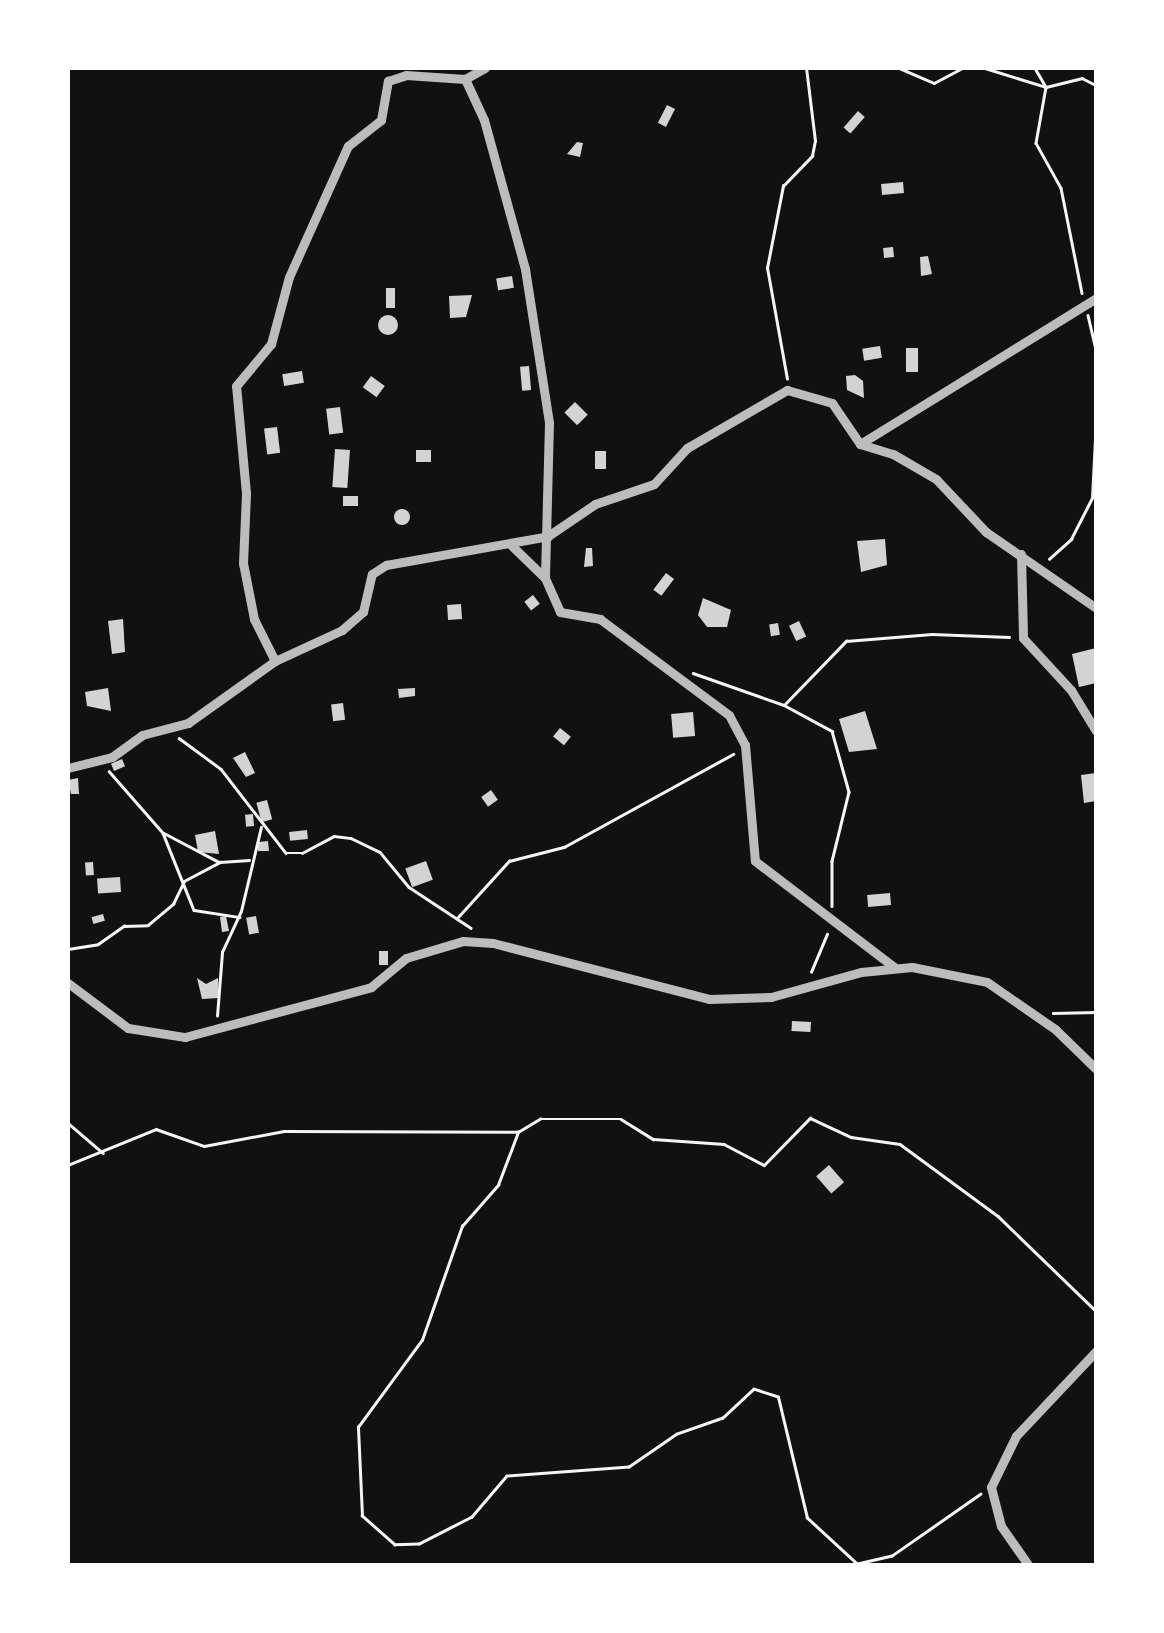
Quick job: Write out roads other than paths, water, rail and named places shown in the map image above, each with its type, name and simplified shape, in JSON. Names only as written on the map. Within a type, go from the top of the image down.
[{"type":"street","points":[[275,661],[254,619],[243,562],[246,493],[236,386],[279,330],[282,292],[348,146],[382,120],[388,81],[406,75],[464,79],[484,68]]},
{"type":"street","points":[[464,79],[489,135],[525,269],[550,423],[545,578]]},
{"type":"street","points":[[860,444],[1096,298]]},
{"type":"street","points":[[68,768],[96,763],[142,735],[167,732],[275,661],[354,622],[364,612],[372,574],[386,565],[512,546],[548,536],[594,504],[654,484],[687,448],[786,390],[832,403],[860,444],[893,454],[936,479],[986,532],[1040,567],[1066,593],[1096,608]]},
{"type":"street","points":[[512,546],[545,578],[560,612],[592,614],[719,704],[745,745],[754,800],[750,853],[894,967]]},
{"type":"street","points":[[1020,554],[1023,638],[1071,690],[1096,731]]},
{"type":"street","points":[[68,983],[143,1033],[215,1033],[370,987],[392,966],[426,950],[464,941],[494,943],[709,999],[771,997],[894,967],[964,973],[1031,1013],[1096,1069]]},
{"type":"street","points":[[1029,1566],[1001,1526],[991,1487],[1016,1436],[1096,1351]]}]
